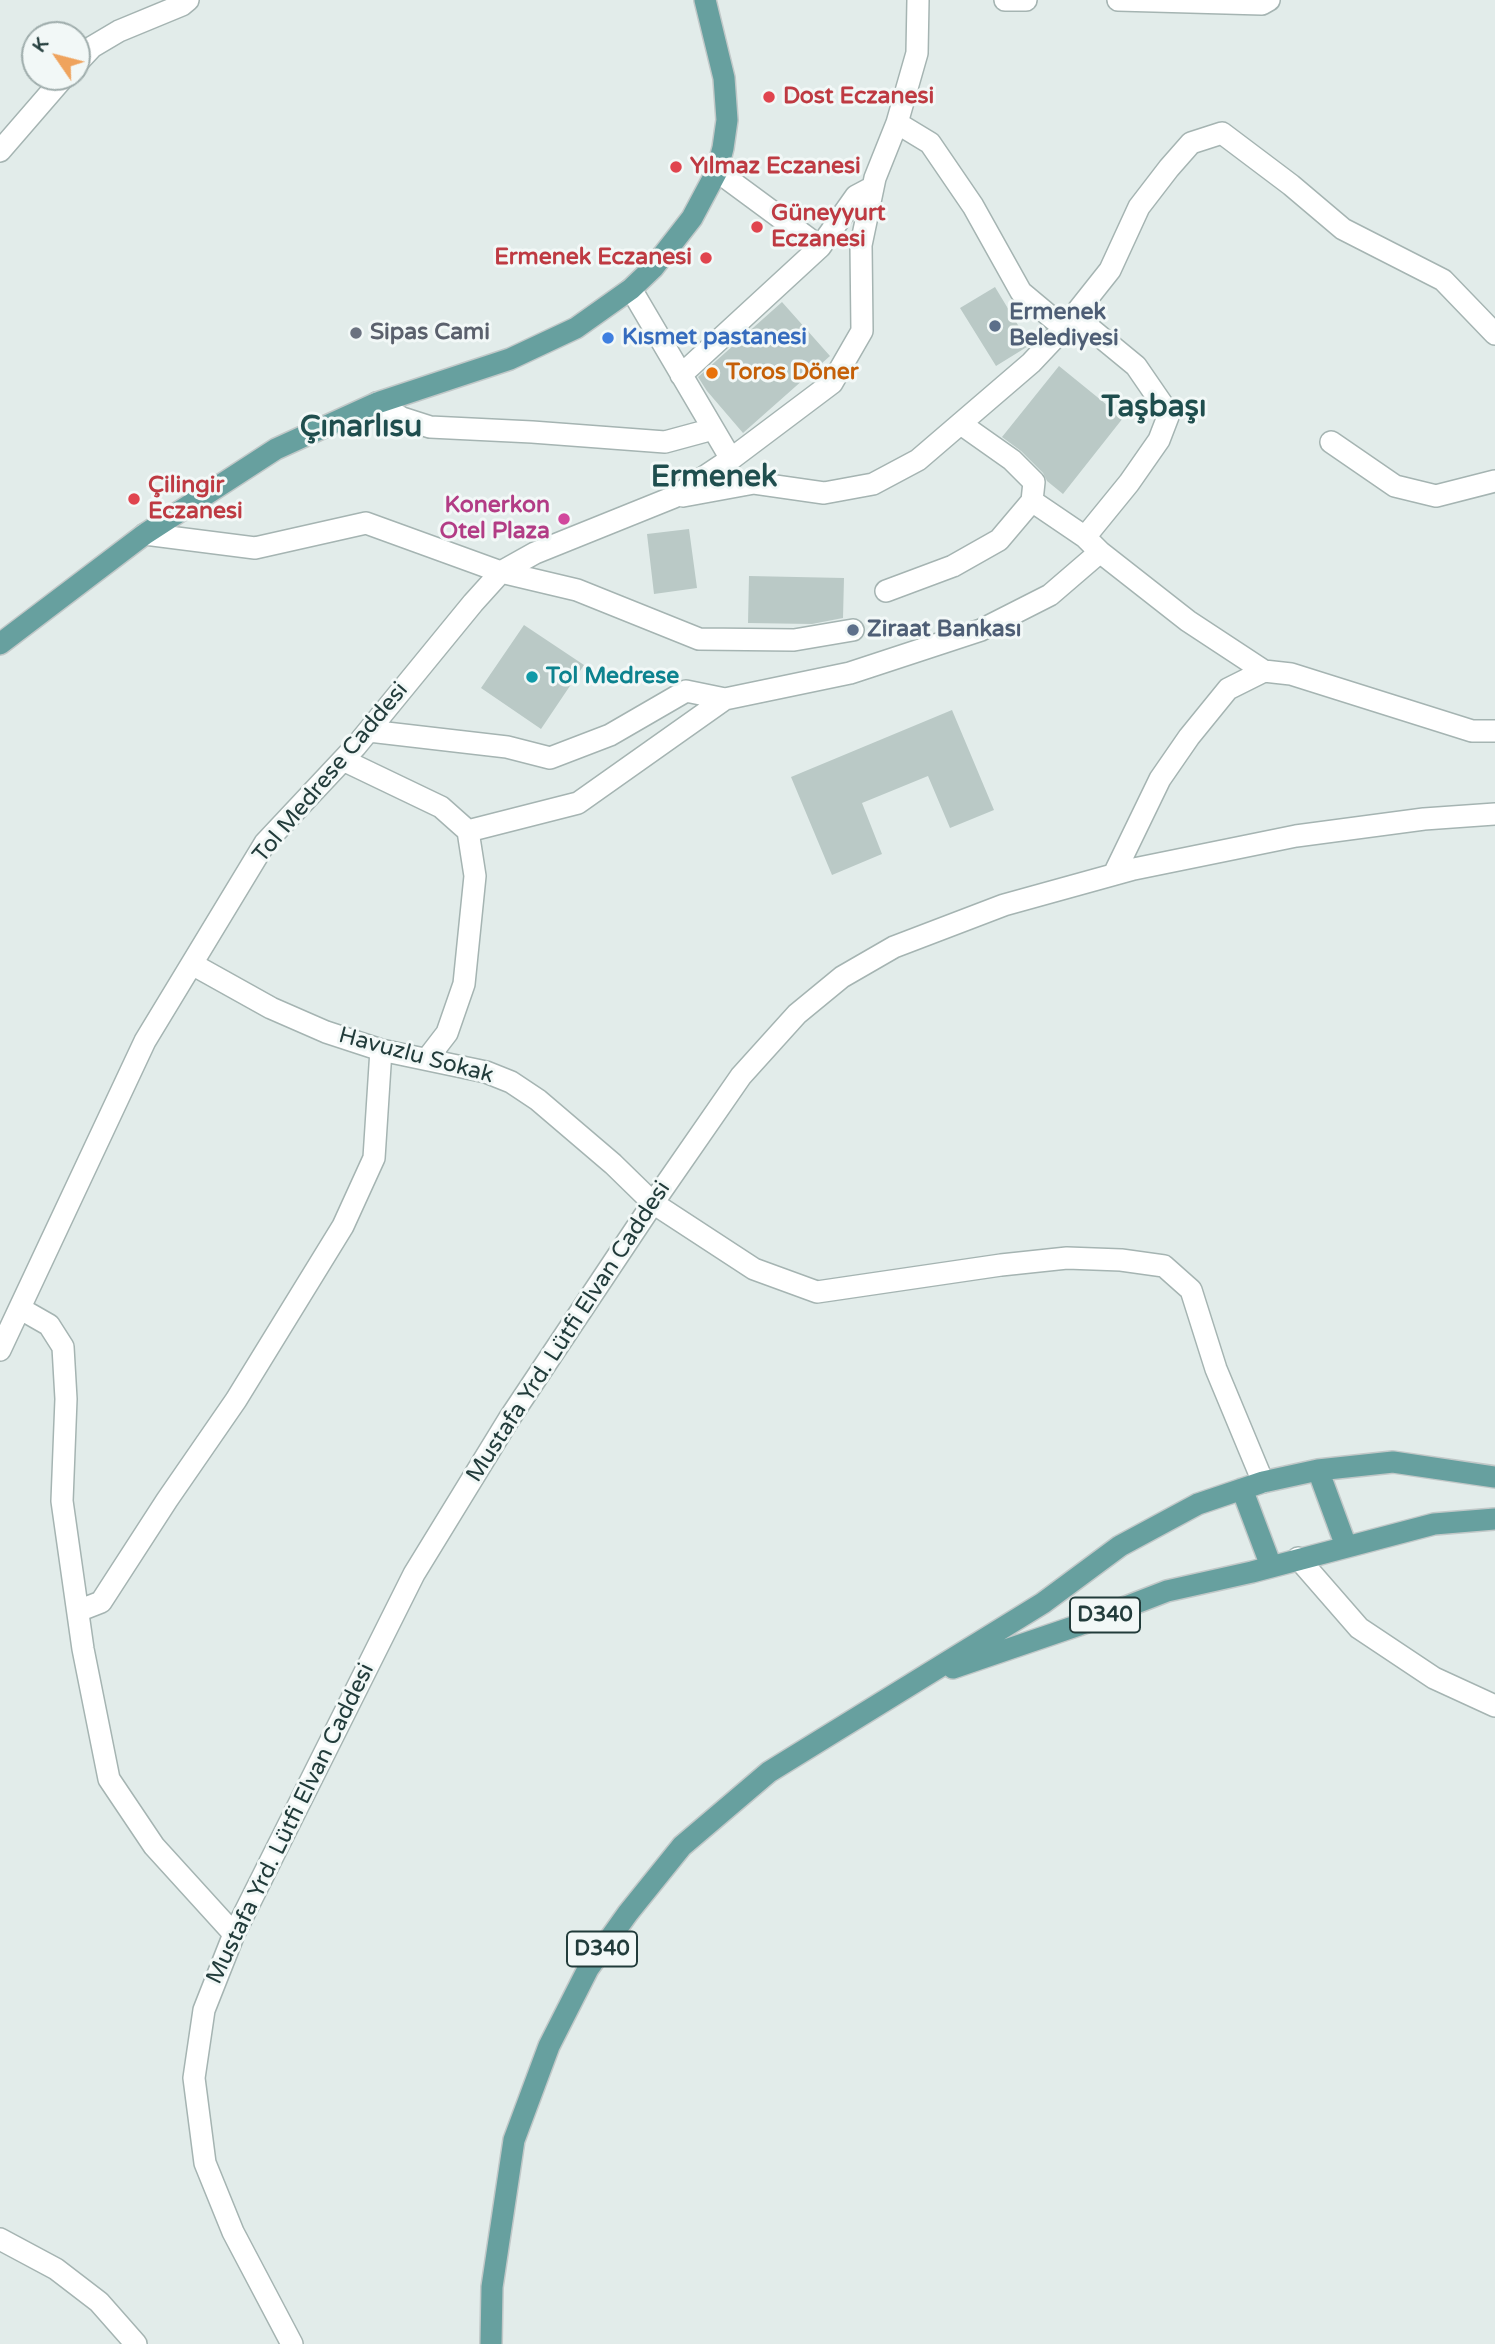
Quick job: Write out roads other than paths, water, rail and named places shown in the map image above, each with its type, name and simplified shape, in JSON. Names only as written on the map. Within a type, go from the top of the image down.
[{"type":"main road","points":[[0,644],[145,534],[276,449],[377,403],[510,359],[576,328],[631,289],[653,268],[699,207],[717,171],[723,148],[727,120],[724,78],[705,0]]},
{"type":"main road","name":"D340","points":[[491,2344],[492,2287],[514,2140],[549,2046],[588,1969],[628,1913],[682,1846],[769,1772],[1043,1603],[1119,1546],[1198,1504],[1263,1482],[1318,1470],[1392,1462],[1495,1477]]},
{"type":"main road","points":[[1318,1470],[1346,1546]]},
{"type":"main road","points":[[1242,1489],[1271,1566]]},
{"type":"main road","name":"D340","points":[[915,1681],[1079,1625],[1167,1591],[1434,1524],[1495,1519]]},
{"type":"street","points":[[91,48],[119,31],[182,5],[188,0]]},
{"type":"street","points":[[674,497],[731,460],[832,383],[862,331],[861,245],[873,187],[897,123],[916,53],[918,0]]},
{"type":"street","points":[[1005,0],[1026,0]]},
{"type":"street","points":[[1118,0],[1262,4],[1269,0]]},
{"type":"street","points":[[0,151],[52,91]]},
{"type":"street","points":[[897,123],[930,143],[973,206],[1021,292],[1136,366],[1169,414],[1152,451],[1085,537]]},
{"type":"street","points":[[674,497],[754,483],[824,493],[873,484],[918,460],[1031,363],[1110,270],[1139,207],[1169,168],[1191,143],[1222,132],[1343,229],[1443,280],[1495,334]]},
{"type":"street","points":[[717,171],[820,247]]},
{"type":"street","points":[[681,375],[820,247],[856,196],[873,187]]},
{"type":"street","points":[[631,289],[731,460]]},
{"type":"street","points":[[377,403],[402,418],[430,427],[665,442],[713,429]]},
{"type":"street","points":[[886,591],[953,566],[999,540],[1032,501],[1034,482],[1012,460],[961,424]]},
{"type":"street","points":[[1331,442],[1395,486],[1436,496],[1495,481]]},
{"type":"street","name":"Tol Medrese Caddesi","points":[[0,1350],[145,1041],[265,843],[369,731],[501,572],[535,553],[674,497]]},
{"type":"street","points":[[1032,501],[1085,537],[1100,552],[1188,621],[1264,671],[1291,674],[1472,731],[1495,744]]},
{"type":"street","points":[[145,534],[255,548],[366,523],[501,572],[576,590],[699,639],[794,640],[853,630]]},
{"type":"street","points":[[369,731],[507,747],[550,758],[610,735],[686,691],[724,699],[850,673],[981,630],[1050,595],[1100,552]]},
{"type":"street","points":[[1114,874],[1160,779],[1189,737],[1228,688],[1264,671]]},
{"type":"street","points":[[468,831],[579,803],[724,699]]},
{"type":"street","points":[[1472,731],[1495,732]]},
{"type":"street","points":[[343,760],[441,807],[468,831],[475,876],[464,984],[447,1033],[427,1059]]},
{"type":"street","name":"Mustafa Yrd. Lütfi Elvan Caddesi","points":[[292,2344],[233,2232],[205,2163],[194,2078],[204,2010],[234,1934],[414,1574],[509,1419],[741,1076],[797,1014],[842,977],[894,947],[992,910],[1114,874],[1296,836],[1424,819],[1495,814]]},
{"type":"street","name":"Havuzlu Sokak","points":[[192,964],[271,1008],[326,1032],[381,1050],[486,1072],[511,1082],[538,1101],[613,1164],[653,1203],[754,1269],[817,1292],[1067,1258],[1121,1260],[1164,1266],[1191,1290],[1216,1369],[1263,1482]]},
{"type":"street","points":[[78,1611],[101,1602],[236,1400],[343,1226],[374,1158],[381,1050]]},
{"type":"street","points":[[20,1308],[49,1325],[63,1347],[66,1399],[62,1501],[78,1611],[109,1779],[153,1846],[194,1887],[234,1934]]},
{"type":"street","points":[[1298,1558],[1359,1628],[1434,1678],[1495,1706]]},
{"type":"street","points":[[0,2239],[56,2269],[99,2302],[136,2344]]},
{"type":"place","name":"Dost Eczanesi","points":[[769,97]]},
{"type":"place","name":"Yılmaz Eczanesi","points":[[676,167]]},
{"type":"place","name":"Güneyyurt Eczanesi","points":[[757,227]]},
{"type":"place","name":"Ermenek Eczanesi","points":[[706,258]]},
{"type":"place","name":"Ermenek Belediyesi","points":[[995,326]]},
{"type":"place","name":"Sipas Cami","points":[[356,333]]},
{"type":"place","name":"Kısmet pastanesi","points":[[608,338]]},
{"type":"place","name":"Toros Döner","points":[[712,373]]},
{"type":"place","name":"Çilingir Eczanesi","points":[[134,499]]},
{"type":"place","name":"Konerkon Otel Plaza","points":[[564,519]]},
{"type":"place","name":"Ziraat Bankası","points":[[853,630]]},
{"type":"place","name":"Tol Medrese","points":[[532,677]]},
{"type":"district","name":"Taşbaşı","points":[[1154,408]]},
{"type":"district","name":"Çınarlısu","points":[[361,428]]},
{"type":"district","name":"Ermenek","points":[[714,478]]}]
